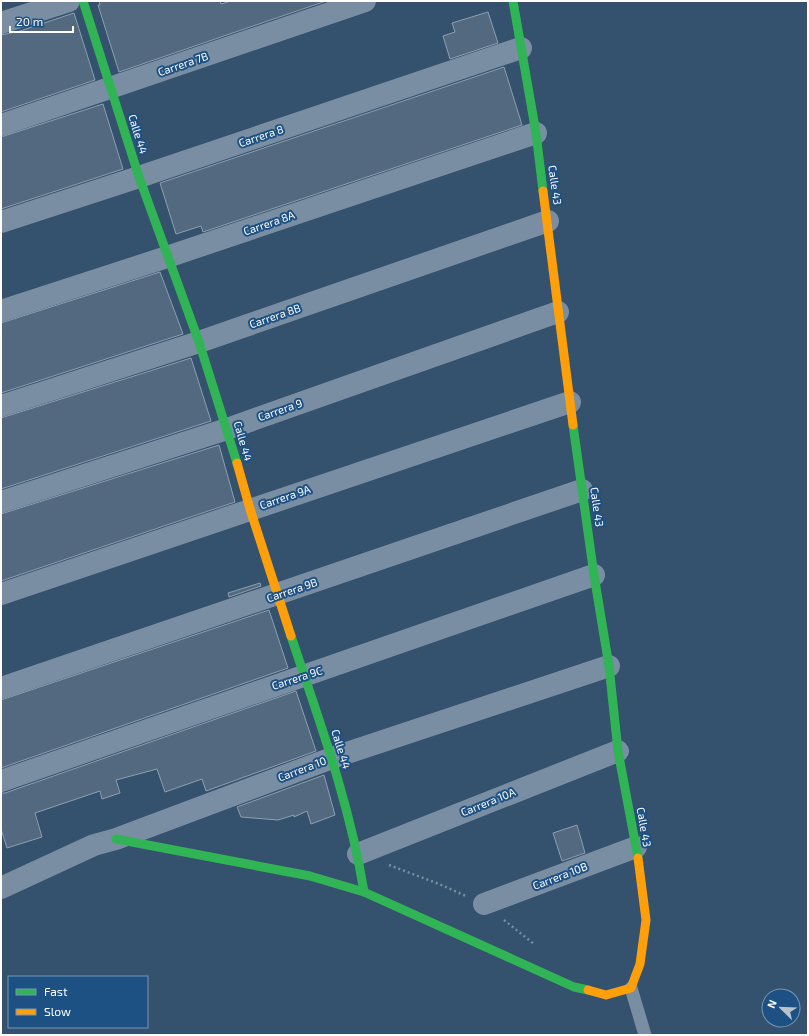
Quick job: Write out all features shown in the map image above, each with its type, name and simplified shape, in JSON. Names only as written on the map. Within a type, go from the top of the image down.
[{"type":"street","points":[[1,24],[69,1]]},
{"type":"street","name":"Calle 44","points":[[83,1],[139,177],[199,342],[277,595],[332,758],[358,854],[364,892]]},
{"type":"street","name":"Carrera 7B","points":[[1,125],[365,1]]},
{"type":"street","name":"Calle 43","points":[[513,1],[536,133],[582,490],[609,666],[618,751],[636,847],[646,920],[640,964],[631,988]]},
{"type":"street","name":"Carrera 8","points":[[1,222],[521,48]]},
{"type":"street","name":"Carrera 8A","points":[[1,311],[536,133]]},
{"type":"street","name":"Carrera 8B","points":[[1,406],[199,342],[548,221]]},
{"type":"street","name":"Carrera 9","points":[[1,502],[227,429],[558,312]]},
{"type":"street","name":"Carrera 9A","points":[[1,594],[570,402]]},
{"type":"street","name":"Carrera 9B","points":[[1,688],[582,490]]},
{"type":"street","name":"Carrera 9C","points":[[1,781],[594,575]]},
{"type":"street","name":"Carrera 10","points":[[1,888],[94,845],[116,839],[332,758],[609,666]]},
{"type":"street","name":"Carrera 10A","points":[[358,854],[618,751]]},
{"type":"street","points":[[116,839],[310,876],[364,892],[574,987],[606,996],[631,988]]},
{"type":"street","name":"Carrera 10B","points":[[484,904],[636,847]]},
{"type":"lane","points":[[631,988],[645,1035]]},
{"type":"building","points":[[99,1],[220,1],[221,4],[231,1],[326,1],[119,72],[98,5],[100,5]]},
{"type":"building","points":[[488,12],[498,43],[450,59],[443,36],[455,32],[452,23]]},
{"type":"building","points":[[74,13],[95,80],[1,112],[1,35],[20,31]]},
{"type":"building","points":[[504,67],[522,125],[203,232],[201,226],[176,234],[160,183]]},
{"type":"building","points":[[103,104],[123,169],[1,209],[1,137]]},
{"type":"building","points":[[160,272],[183,334],[1,393],[1,323]]},
{"type":"building","points":[[191,358],[211,421],[1,489],[1,418]]},
{"type":"building","points":[[219,445],[235,502],[1,581],[1,514]]},
{"type":"building","points":[[260,583],[261,586],[229,597],[228,593]]},
{"type":"building","points":[[269,610],[288,668],[1,768],[1,700]]},
{"type":"building","points":[[296,691],[316,751],[206,791],[202,779],[165,792],[157,769],[116,780],[120,793],[102,799],[100,791],[35,813],[42,837],[7,848],[1,829],[1,793],[5,793]]},
{"type":"building","points":[[324,775],[335,815],[311,824],[307,811],[294,817],[294,815],[278,820],[241,817],[237,807]]},
{"type":"building","points":[[577,825],[585,853],[562,861],[553,833]]},
{"type":"traffic: fast","points":[[83,1],[139,177],[199,342],[237,463]]},
{"type":"traffic: fast","points":[[513,1],[536,133],[543,191]]},
{"type":"traffic: fast","points":[[573,425],[594,575],[609,666],[618,751],[638,858]]},
{"type":"traffic: fast","points":[[291,636],[333,762],[351,827],[364,892]]},
{"type":"traffic: fast","points":[[116,839],[310,876],[364,892],[574,987],[588,990]]},
{"type":"traffic: slow","points":[[543,191],[573,425]]},
{"type":"traffic: slow","points":[[237,463],[250,509],[291,636]]},
{"type":"traffic: slow","points":[[588,990],[606,995],[631,988],[640,964],[646,920],[638,858]]}]
